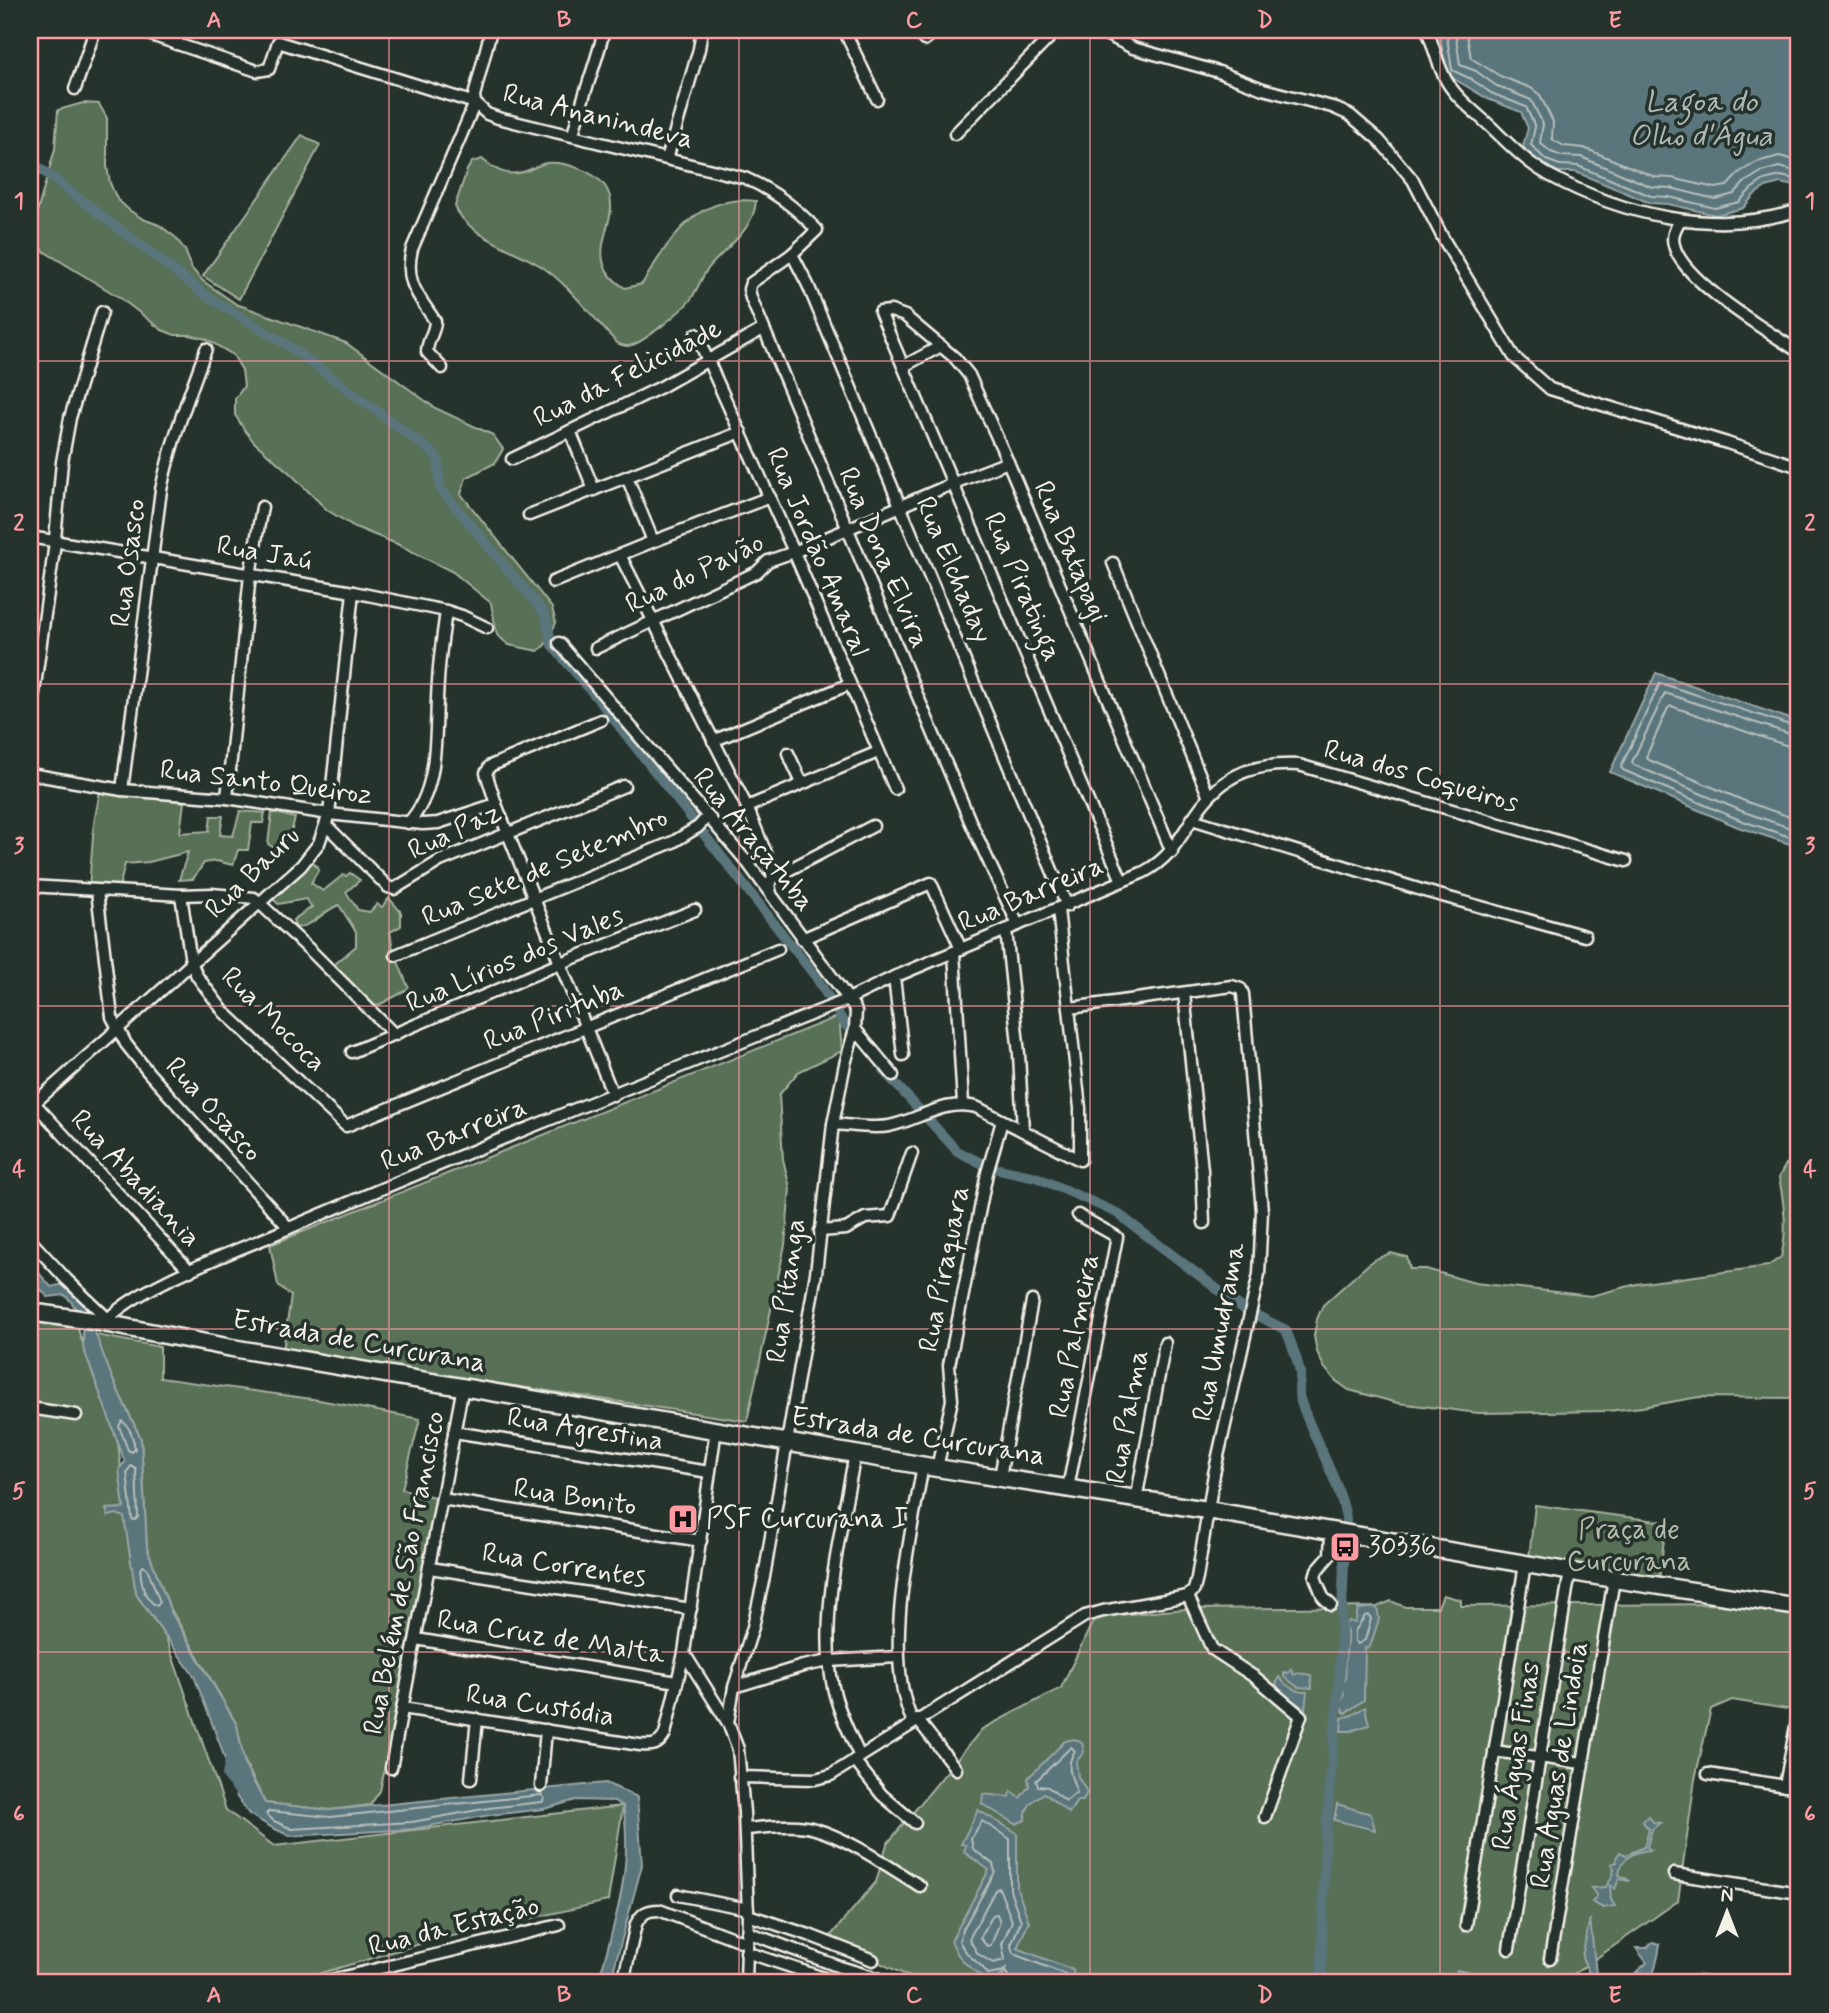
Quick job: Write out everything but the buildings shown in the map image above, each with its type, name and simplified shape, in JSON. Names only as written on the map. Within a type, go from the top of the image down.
[{"type":"main road","name":"Estrada de Curcurana","points":[[30,1312],[102,1321],[220,1346],[930,1466],[1799,1607]]},
{"type":"street","points":[[75,89],[95,30]]},
{"type":"street","points":[[136,30],[264,71],[272,64],[281,30]]},
{"type":"street","points":[[176,44],[179,30]]},
{"type":"street","points":[[442,368],[427,352],[427,343],[435,320],[410,280],[409,260],[475,103],[474,96],[491,30]]},
{"type":"street","points":[[573,135],[604,30]]},
{"type":"street","points":[[667,159],[702,30]]},
{"type":"street","points":[[844,30],[877,99]]},
{"type":"street","points":[[924,40],[937,30]]},
{"type":"street","points":[[1039,30],[1048,40]]},
{"type":"street","points":[[955,134],[1057,30]]},
{"type":"street","points":[[1098,30],[1133,48],[1219,72],[1263,89],[1332,107],[1350,115],[1379,139],[1413,180],[1444,240],[1514,357],[1550,389],[1799,467]]},
{"type":"street","points":[[1427,30],[1446,80],[1462,100],[1522,156],[1547,173],[1591,194],[1639,212],[1680,220],[1721,223],[1755,221],[1799,210]]},
{"type":"street","name":"Rua Ananindeva","points":[[278,42],[475,103],[487,114],[498,118],[728,172],[761,185],[794,206],[817,230]]},
{"type":"street","points":[[1680,220],[1672,236],[1674,247],[1684,265],[1717,295],[1799,352]]},
{"type":"street","name":"Rua Dona Elvira","points":[[817,230],[792,254],[757,278],[749,289],[763,329],[964,809],[1018,925]]},
{"type":"street","name":"Rua Elchaday","points":[[792,254],[901,505],[1063,907],[1082,1157],[1080,1160],[1023,1131]]},
{"type":"street","name":"Rua Batapagi","points":[[880,312],[891,311],[905,316],[941,346],[969,375],[1172,852]]},
{"type":"street","points":[[30,721],[62,462],[70,418],[102,312]]},
{"type":"street","name":"Rua Piratinga","points":[[880,312],[1122,881]]},
{"type":"street","name":"Rua da Felicidade","points":[[512,459],[661,387],[763,329]]},
{"type":"street","name":"Rua Jordão Amaral","points":[[696,334],[770,497],[895,789]]},
{"type":"street","points":[[904,366],[941,346]]},
{"type":"street","name":"Rua Osasco","points":[[122,790],[161,490],[169,451],[206,349]]},
{"type":"street","points":[[570,431],[594,490]]},
{"type":"street","points":[[529,514],[741,432]]},
{"type":"street","name":"Rua do Pavão","points":[[596,648],[757,572],[768,561],[1008,462]]},
{"type":"street","points":[[627,477],[653,541]]},
{"type":"street","points":[[553,582],[770,497]]},
{"type":"street","points":[[227,798],[250,575],[262,507]]},
{"type":"street","name":"Rua Jaú","points":[[30,537],[353,592],[446,611],[487,628]]},
{"type":"street","points":[[620,555],[747,807],[773,878]]},
{"type":"street","points":[[1113,563],[1208,795]]},
{"type":"street","name":"Rua Bauru","points":[[31,1104],[260,903],[310,857],[319,844],[329,814],[353,592]]},
{"type":"street","points":[[408,823],[423,804],[430,775],[446,611]]},
{"type":"street","name":"Rua Araçatuba","points":[[559,643],[747,862],[845,1000],[856,1011],[855,1029],[893,1075]]},
{"type":"street","points":[[713,741],[850,684]]},
{"type":"street","points":[[601,720],[490,766],[486,773],[507,833],[588,1027],[613,1095]]},
{"type":"street","points":[[747,807],[878,752]]},
{"type":"street","points":[[788,753],[802,783]]},
{"type":"street","name":"Rua dos Coqueiros","points":[[1208,795],[1229,778],[1253,768],[1272,764],[1300,765],[1626,861]]},
{"type":"street","name":"Rua Santo Queiroz","points":[[30,774],[122,790],[227,798],[408,823],[438,823],[496,804]]},
{"type":"street","name":"Rua Paz","points":[[327,826],[391,889],[401,886],[426,868],[624,786]]},
{"type":"street","name":"Rua Barreira","points":[[102,1321],[132,1300],[190,1271],[289,1228],[829,1007],[1158,864],[1172,852],[1208,795]]},
{"type":"street","name":"Rua Sete de Setembro","points":[[396,955],[673,842],[698,827],[707,817]]},
{"type":"street","points":[[1192,818],[1428,892],[1585,936]]},
{"type":"street","points":[[771,895],[769,884],[773,878],[873,826]]},
{"type":"street","points":[[802,939],[932,883],[958,951],[963,1104]]},
{"type":"street","points":[[30,886],[245,896],[260,903],[395,1035]]},
{"type":"street","name":"Rua Osasco","points":[[97,891],[112,1017],[117,1030],[149,1073],[289,1228]]},
{"type":"street","name":"Rua Mococa","points":[[181,895],[191,962],[197,976],[224,1012],[346,1126]]},
{"type":"street","name":"Rua Lírios dos Vales","points":[[352,1052],[561,963],[695,910]]},
{"type":"street","points":[[833,1124],[887,1126],[928,1111],[963,1104],[975,1107],[1023,1131],[1019,1054],[1006,930]]},
{"type":"street","name":"Rua Pirituba","points":[[346,1126],[778,949]]},
{"type":"street","points":[[894,977],[903,1055]]},
{"type":"street","name":"Rua Umudrama","points":[[1184,993],[1232,986],[1241,989],[1262,1211],[1261,1252],[1253,1305],[1240,1352],[1194,1590],[1188,1596]]},
{"type":"street","points":[[1070,1008],[1184,993],[1202,1170],[1204,1223]]},
{"type":"street","name":"Rua Pitanga","points":[[728,1723],[734,1687],[753,1627],[787,1442],[816,1273],[833,1124],[855,1029]]},
{"type":"street","name":"Rua Abadiania","points":[[30,1082],[31,1104],[190,1271]]},
{"type":"street","name":"Rua Piraquara","points":[[956,1769],[915,1721],[901,1688],[898,1657],[904,1577],[930,1466],[952,1400],[949,1365],[987,1173],[1002,1121]]},
{"type":"street","name":"Rua Piraquara","points":[[820,1231],[846,1229],[865,1218],[890,1216],[912,1153]]},
{"type":"street","name":"Rua Palmeira","points":[[1068,1488],[1117,1237],[1078,1215]]},
{"type":"street","points":[[30,1240],[102,1321]]},
{"type":"street","points":[[1000,1477],[1032,1301]]},
{"type":"street","name":"Rua Palma","points":[[1136,1500],[1165,1343]]},
{"type":"street","name":"Rua Belém de São Francisco","points":[[391,1768],[463,1387]]},
{"type":"street","points":[[30,1408],[76,1415]]},
{"type":"street","points":[[677,1682],[691,1609],[716,1429]]},
{"type":"street","name":"Rua Agrestina","points":[[454,1432],[709,1472]]},
{"type":"street","points":[[855,1453],[832,1589],[829,1661],[833,1689],[857,1759],[882,1795],[915,1824]]},
{"type":"street","name":"Rua Bonito","points":[[442,1499],[701,1541]]},
{"type":"street","points":[[1331,1605],[1323,1597],[1315,1577],[1317,1570],[1330,1555],[1334,1532]]},
{"type":"street","points":[[1466,1925],[1525,1564]]},
{"type":"street","name":"Rua Correntes","points":[[430,1568],[691,1609]]},
{"type":"street","name":"Rua Águas Finas","points":[[1509,1949],[1570,1571]]},
{"type":"street","name":"Rua Aguas de Lindoia","points":[[1550,1959],[1614,1579]]},
{"type":"street","points":[[739,1777],[823,1778],[1085,1616],[1188,1596],[1212,1650],[1256,1678],[1301,1716],[1265,1817]]},
{"type":"street","name":"Rua Cruz de Malta","points":[[416,1639],[677,1682]]},
{"type":"street","points":[[684,1653],[728,1723],[738,1749],[745,1829],[747,1983]]},
{"type":"street","points":[[734,1687],[829,1661],[898,1657]]},
{"type":"street","name":"Rua Custódia","points":[[402,1708],[651,1746],[660,1742],[665,1734],[677,1682]]},
{"type":"street","points":[[1785,1786],[1798,1709]]},
{"type":"street","points":[[471,1779],[477,1719]]},
{"type":"street","points":[[541,1786],[546,1730]]},
{"type":"street","points":[[1494,1751],[1581,1763]]},
{"type":"street","points":[[1708,1774],[1799,1788]]},
{"type":"street","points":[[745,1829],[814,1828],[864,1852],[920,1886]]},
{"type":"street","points":[[1674,1874],[1799,1893]]},
{"type":"street","points":[[678,1895],[748,1912],[873,1961]]},
{"type":"street","points":[[623,1983],[636,1924],[648,1910],[659,1910],[747,1942],[839,1983]]},
{"type":"street","name":"Rua da Estação","points":[[319,1983],[559,1925]]},
{"type":"street","points":[[747,1942],[893,1983]]},
{"type":"green space","points":[[83,103],[99,104],[107,118],[107,167],[117,199],[129,210],[159,225],[175,237],[185,250],[192,269],[203,281],[236,304],[346,343],[435,408],[493,435],[503,449],[495,463],[466,478],[461,494],[552,608],[556,623],[545,645],[538,651],[509,645],[497,635],[491,603],[453,572],[355,527],[327,510],[254,442],[235,415],[235,399],[244,386],[242,370],[233,355],[206,339],[175,335],[162,330],[119,297],[45,252],[34,240],[34,223],[55,149],[58,110]]},
{"type":"green space","points":[[302,135],[320,145],[239,299],[203,276]]},
{"type":"green space","points":[[482,159],[505,173],[524,172],[546,163],[561,164],[578,168],[600,181],[610,199],[611,211],[602,250],[604,263],[610,276],[625,288],[642,284],[674,237],[686,223],[700,213],[716,205],[734,201],[756,201],[754,212],[744,230],[707,270],[687,304],[645,338],[624,346],[617,343],[549,272],[492,241],[461,216],[455,206],[467,170],[472,162]]},
{"type":"green space","points":[[100,791],[184,802],[180,833],[209,831],[211,816],[223,816],[220,835],[233,836],[240,811],[265,813],[263,823],[252,823],[248,850],[238,850],[233,865],[216,861],[204,863],[193,879],[179,880],[188,852],[149,862],[125,864],[119,888],[89,888],[94,823]]},
{"type":"green space","points":[[272,812],[295,818],[291,833],[277,850],[268,844]]},
{"type":"green space","points":[[311,860],[319,869],[311,883],[323,891],[343,875],[350,873],[360,880],[346,892],[358,910],[370,912],[377,904],[382,907],[389,898],[401,912],[401,926],[390,932],[393,949],[409,989],[375,1007],[347,984],[335,964],[356,946],[356,932],[339,905],[307,925],[296,928],[293,920],[312,907],[306,899],[278,904],[272,898]]},
{"type":"green space","points":[[839,1016],[842,1051],[798,1072],[779,1095],[783,1159],[790,1188],[785,1245],[747,1421],[283,1351],[291,1296],[278,1285],[270,1245]]},
{"type":"green space","points":[[1786,1164],[1799,1169],[1799,1398],[1699,1397],[1608,1411],[1478,1413],[1398,1403],[1349,1390],[1336,1381],[1324,1367],[1317,1352],[1314,1336],[1323,1305],[1373,1260],[1391,1253],[1407,1257],[1410,1269],[1426,1269],[1475,1283],[1591,1296],[1637,1284],[1768,1266],[1781,1257],[1783,1247],[1784,1217],[1779,1177]]},
{"type":"green space","points":[[30,1318],[76,1324],[118,1443],[136,1594],[166,1638],[226,1810],[274,1846],[623,1806],[608,1901],[430,1941],[288,1983],[30,1983]]},
{"type":"green space","points":[[91,1334],[160,1347],[160,1378],[319,1400],[420,1419],[402,1489],[442,1499],[380,1791],[370,1805],[330,1810],[265,1803],[243,1758],[237,1725],[169,1606],[147,1548],[141,1439]]},
{"type":"green space","name":"Praça de Curcurana","points":[[1535,1505],[1666,1522],[1659,1581],[1529,1558]]},
{"type":"green space","points":[[1443,1595],[1461,1600],[1461,1606],[1730,1604],[1799,1614],[1799,1711],[1732,1700],[1711,1709],[1695,1779],[1678,1901],[1561,1983],[923,1983],[828,1939],[876,1882],[887,1844],[982,1729],[1061,1688],[1095,1617],[1187,1609],[1377,1607],[1391,1601],[1405,1607],[1438,1607]]},
{"type":"water","name":"Lagoa do Olho d'Água","points":[[1439,30],[1799,30],[1799,187],[1780,183],[1766,187],[1755,194],[1743,208],[1716,215],[1668,204],[1650,203],[1576,172],[1559,172],[1543,166],[1530,157],[1523,146],[1528,128],[1521,112],[1488,99],[1446,74]]},
{"type":"water","points":[[1656,673],[1799,722],[1799,847],[1738,827],[1610,772]]},
{"type":"water","points":[[30,1263],[51,1287],[64,1284],[77,1292],[88,1306],[113,1380],[141,1439],[147,1548],[171,1612],[237,1725],[245,1766],[265,1803],[330,1810],[606,1783],[637,1797],[642,1865],[610,1983],[598,1983],[621,1896],[626,1851],[623,1806],[614,1801],[576,1800],[544,1809],[490,1815],[413,1829],[290,1836],[249,1814],[237,1797],[194,1676],[136,1594],[124,1517],[117,1514],[108,1516],[106,1509],[124,1508],[119,1469],[125,1462],[83,1347],[82,1325],[78,1313],[65,1295],[48,1297],[30,1278]]},
{"type":"water","points":[[1377,1607],[1379,1619],[1370,1647],[1365,1648],[1364,1700],[1345,1713],[1340,1706],[1344,1693],[1341,1687],[1346,1675],[1345,1624],[1349,1621],[1355,1623],[1358,1609]]},
{"type":"water","points":[[1291,1669],[1294,1675],[1311,1675],[1312,1688],[1298,1687],[1284,1677],[1284,1672],[1288,1673]]},
{"type":"water","points":[[1279,1677],[1291,1688],[1307,1692],[1305,1709],[1281,1692],[1276,1684]]},
{"type":"water","points":[[1365,1707],[1369,1725],[1341,1731],[1342,1718]]},
{"type":"water","points":[[1075,1739],[1082,1743],[1084,1752],[1076,1762],[1078,1777],[1087,1792],[1083,1801],[1077,1801],[1069,1813],[1044,1793],[1030,1804],[1025,1820],[1016,1824],[982,1804],[983,1794],[1010,1797],[1011,1791],[1020,1798],[1029,1786],[1028,1778],[1065,1741]]},
{"type":"water","points":[[1337,1804],[1371,1814],[1375,1830],[1334,1820]]},
{"type":"water","points":[[978,1810],[1017,1833],[1017,1888],[1029,1922],[1017,1948],[1073,1970],[1074,1983],[1004,1983],[1002,1978],[1007,1966],[998,1979],[986,1983],[956,1951],[951,1941],[989,1870],[964,1852],[966,1845],[961,1844]]},
{"type":"water","points":[[1649,1816],[1653,1822],[1660,1823],[1652,1829],[1647,1847],[1651,1850],[1629,1856],[1622,1864],[1619,1875],[1630,1881],[1619,1879],[1615,1889],[1610,1885],[1611,1900],[1615,1906],[1603,1908],[1592,1902],[1597,1896],[1591,1888],[1606,1887],[1613,1875],[1614,1868],[1611,1864],[1617,1862],[1616,1858],[1620,1852],[1626,1855],[1644,1847],[1649,1829],[1642,1821]]},
{"type":"water","points":[[1590,1919],[1597,1983],[1593,1983],[1582,1957]]},
{"type":"water","points":[[1652,1942],[1660,1944],[1649,1983],[1647,1975],[1636,1972],[1647,1963],[1636,1948],[1647,1948]]},
{"type":"water","points":[[1457,1970],[1503,1980],[1502,1983],[1453,1983]]},
{"type":"waterway","points":[[30,161],[207,296],[289,346],[431,451],[438,459],[440,488],[545,614],[552,645],[598,699],[816,977],[844,1023],[858,1040]]},
{"type":"waterway","points":[[883,1070],[957,1151],[989,1167],[1036,1177],[1117,1213],[1242,1308],[1286,1330],[1300,1372],[1300,1399],[1337,1486],[1346,1517],[1339,1682],[1325,1843],[1321,1983]]},
{"type":"waterway","points":[[230,1760],[227,1775],[238,1790]]},
{"type":"place","name":"PSF Curcurana I","points":[[683,1519]]},
{"type":"place","name":"30336","points":[[1345,1547]]}]
